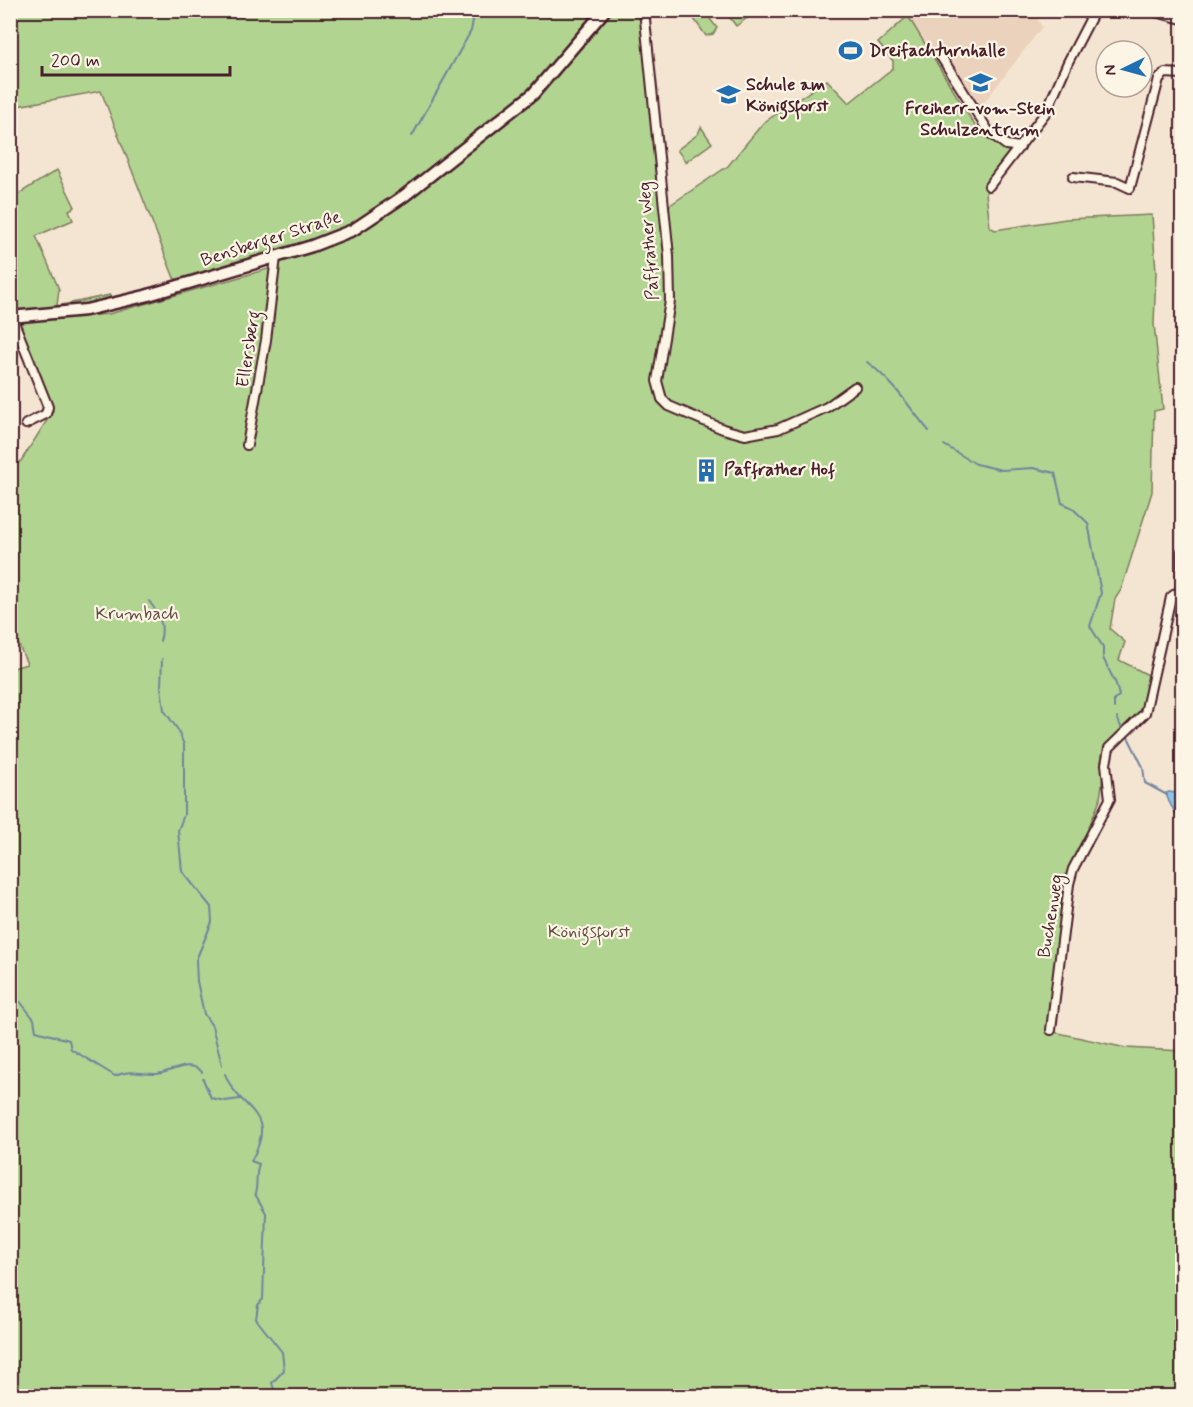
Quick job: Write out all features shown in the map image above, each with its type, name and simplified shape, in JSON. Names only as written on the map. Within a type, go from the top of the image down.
[{"type":"main road","name":"Bensberger Straße","points":[[11,317],[105,306],[276,257],[353,230],[404,196],[533,94],[605,10]]},
{"type":"street","name":"Paffrather Weg","points":[[644,10],[669,256],[670,301],[657,381],[662,399],[669,406],[723,429],[745,435],[778,429],[827,407],[855,387]]},
{"type":"street","points":[[989,186],[1046,112],[1068,62],[1095,10]]},
{"type":"street","points":[[1148,10],[1182,19]]},
{"type":"street","points":[[940,55],[989,132],[1006,145],[1020,147]]},
{"type":"street","points":[[1072,177],[1117,182],[1130,188],[1159,79],[1165,73],[1182,74]]},
{"type":"street","name":"Ellersberg","points":[[247,445],[266,340],[276,257]]},
{"type":"street","points":[[11,317],[48,406],[46,414],[26,424]]},
{"type":"street","points":[[1182,551],[1182,583]]},
{"type":"street","name":"Buchenweg","points":[[1050,1030],[1069,884],[1073,869],[1110,799],[1106,755],[1113,742],[1144,713],[1171,597],[1182,589]]},
{"type":"shaded area","name":"Freiherr-vom-Stein Schulzentrum","points":[[905,11],[1033,11],[1042,27],[979,109],[941,54],[936,56]]},
{"type":"green space","name":"Königsforst","points":[[11,11],[642,11],[661,211],[728,166],[763,123],[827,80],[849,103],[893,68],[893,61],[878,43],[908,16],[980,134],[1009,150],[1010,155],[986,193],[990,227],[995,230],[1066,219],[1152,215],[1156,272],[1154,324],[1163,409],[1154,411],[1152,492],[1121,590],[1115,599],[1110,629],[1125,642],[1119,660],[1150,676],[1137,715],[1107,744],[1100,800],[1071,871],[1054,1032],[1126,1048],[1182,1051],[1182,1396],[719,1396],[717,1392],[716,1396],[11,1396],[10,669],[27,664],[18,643],[11,648],[11,469],[21,461],[53,411],[22,346],[14,322],[109,314],[272,268],[275,255],[181,282],[174,278],[101,91],[11,107]]},
{"type":"green space","points":[[704,11],[717,28],[713,34],[706,36],[694,19],[697,13]]},
{"type":"green space","points":[[725,11],[757,11],[736,26]]},
{"type":"green space","points":[[701,127],[712,143],[686,162],[677,150],[698,134]]},
{"type":"green space","points":[[57,170],[75,207],[69,210],[73,220],[36,236],[59,289],[57,306],[110,295],[111,300],[107,303],[11,314],[10,183],[17,195]]},
{"type":"water","points":[[1166,793],[1182,794],[1182,826],[1167,798]]},
{"type":"waterway","points":[[412,136],[471,31],[475,10]]},
{"type":"waterway","points":[[867,362],[893,386],[929,431]]},
{"type":"waterway","points":[[944,445],[976,464],[1002,470],[1033,468],[1055,473],[1062,503],[1071,507],[1088,523],[1101,593],[1090,626],[1103,647],[1103,658],[1116,684],[1119,696],[1114,699],[1114,708]]},
{"type":"waterway","points":[[149,601],[160,620],[162,630],[160,641]]},
{"type":"waterway","points":[[162,659],[161,687],[164,710],[178,730],[184,745],[184,815],[178,830],[182,871],[211,907],[212,922],[196,960],[197,981],[204,1014],[212,1026],[222,1065]]},
{"type":"waterway","points":[[1117,717],[1121,727]]},
{"type":"waterway","points":[[1128,737],[1143,767],[1145,783],[1167,795]]},
{"type":"waterway","points":[[10,989],[34,1019],[36,1031],[69,1040],[71,1049],[115,1076],[131,1072],[157,1074],[186,1066],[197,1068],[202,1072]]},
{"type":"waterway","points":[[225,1074],[231,1087],[254,1113],[261,1131],[259,1144],[251,1161],[259,1164],[255,1194],[266,1213],[263,1299],[258,1305],[256,1319],[282,1352],[284,1370],[272,1383],[276,1396]]},
{"type":"waterway","points":[[203,1079],[211,1098],[225,1101],[240,1099]]},
{"type":"place","name":"Dreifachturnhalle","points":[[851,51]]},
{"type":"place","name":"Freiherr-vom-Stein Schulzentrum","points":[[980,83]]},
{"type":"place","name":"Schule am Königsforst","points":[[728,95]]},
{"type":"place","name":"Paffrather Hof","points":[[706,470]]},
{"type":"park label","name":"Krumbach","points":[[137,614]]}]
